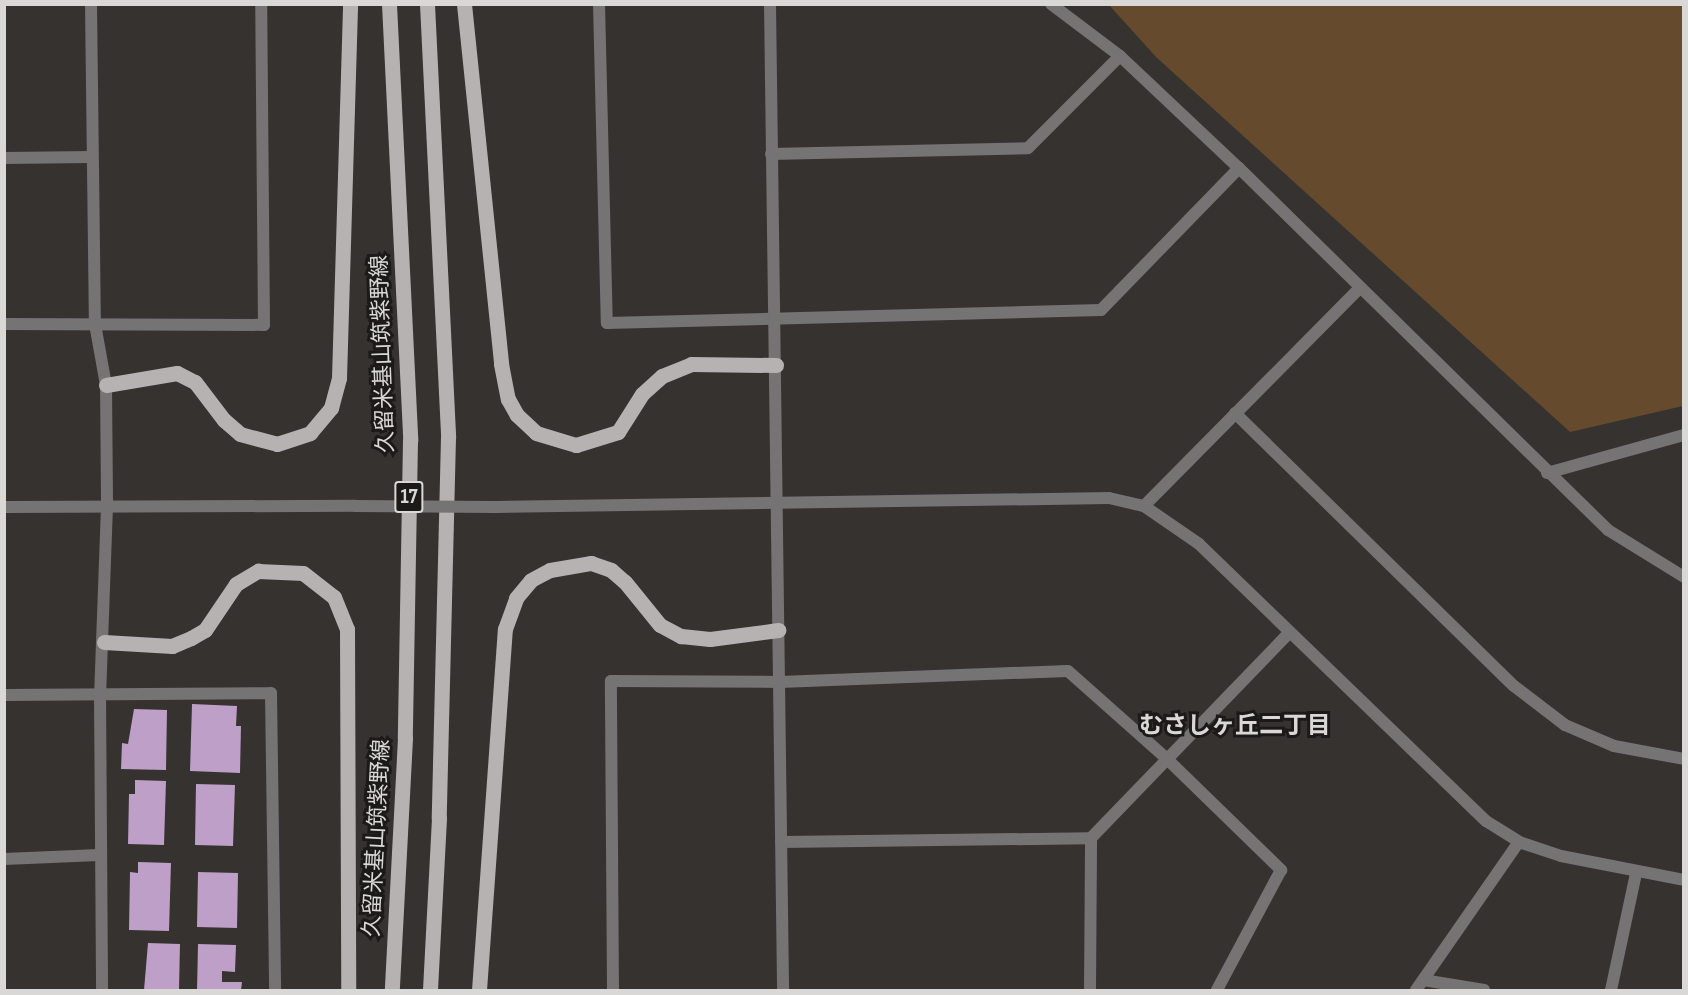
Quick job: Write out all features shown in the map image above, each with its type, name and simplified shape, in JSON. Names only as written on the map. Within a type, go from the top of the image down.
[{"type":"main road","points":[[106,385],[177,373],[195,382],[224,420],[240,434],[277,444],[310,433],[331,408],[339,378],[350,4]]},
{"type":"main road","name":"久留米基山筑紫野線","points":[[388,4],[410,440],[405,738],[392,990]]},
{"type":"main road","name":"17","points":[[427,4],[448,436],[439,819],[430,990]]},
{"type":"main road","points":[[464,4],[501,364],[508,399],[517,415],[536,433],[576,445],[618,432],[642,394],[663,376],[691,364],[776,365]]},
{"type":"main road","points":[[479,990],[505,629],[516,598],[531,580],[550,570],[591,563],[611,570],[626,582],[660,625],[681,636],[710,639],[778,630]]},
{"type":"main road","points":[[104,642],[172,646],[191,638],[205,630],[236,584],[258,571],[303,573],[334,597],[347,629],[348,990]]},
{"type":"street","points":[[91,4],[95,324],[106,385],[107,506],[104,642],[100,695],[99,855],[102,990]]},
{"type":"street","points":[[4,324],[264,325],[261,4]]},
{"type":"street","points":[[599,4],[607,323],[1101,310],[1239,168]]},
{"type":"street","points":[[770,4],[783,990]]},
{"type":"street","points":[[1051,4],[1120,56],[1239,168],[1547,474],[1608,530],[1683,577]]},
{"type":"street","points":[[771,154],[1029,148],[1120,56]]},
{"type":"street","points":[[4,158],[92,158]]},
{"type":"street","points":[[1144,506],[1360,288]]},
{"type":"street","points":[[1235,413],[1514,686],[1565,725],[1614,746],[1683,759]]},
{"type":"street","points":[[1547,474],[1683,435]]},
{"type":"street","points":[[4,507],[496,507],[1109,498],[1144,506],[1199,544],[1486,821],[1519,842],[1636,873],[1683,880]]},
{"type":"street","points":[[1090,990],[1091,838],[1290,632]]},
{"type":"street","points":[[613,990],[611,681],[780,682],[1068,671],[1166,758],[1281,870],[1217,990]]},
{"type":"street","points":[[4,694],[271,693],[275,990]]},
{"type":"street","points":[[782,842],[1091,838]]},
{"type":"street","points":[[1420,985],[1519,842]]},
{"type":"street","points":[[4,859],[99,855]]},
{"type":"street","points":[[1611,990],[1636,873]]},
{"type":"street","points":[[1420,985],[1484,990]]},
{"type":"shaded area","points":[[1109,5],[1683,5],[1683,406],[1570,432],[1156,57]]},
{"type":"building","points":[[192,704],[237,706],[236,726],[241,726],[240,773],[190,771]]},
{"type":"building","points":[[134,709],[167,710],[166,770],[121,769],[122,743],[128,744]]},
{"type":"building","points":[[135,780],[166,781],[164,845],[128,844],[129,794],[135,794]]},
{"type":"building","points":[[196,784],[235,785],[233,846],[195,845]]},
{"type":"building","points":[[138,862],[171,863],[169,931],[129,930],[130,872],[138,873]]},
{"type":"building","points":[[198,872],[238,873],[237,928],[197,927]]},
{"type":"building","points":[[148,943],[180,944],[179,990],[144,990]]},
{"type":"building","points":[[198,944],[236,945],[235,972],[222,971],[222,982],[242,982],[241,990],[197,990]]},
{"type":"district","name":"むさしヶ丘二丁目","points":[[1235,726]]}]
